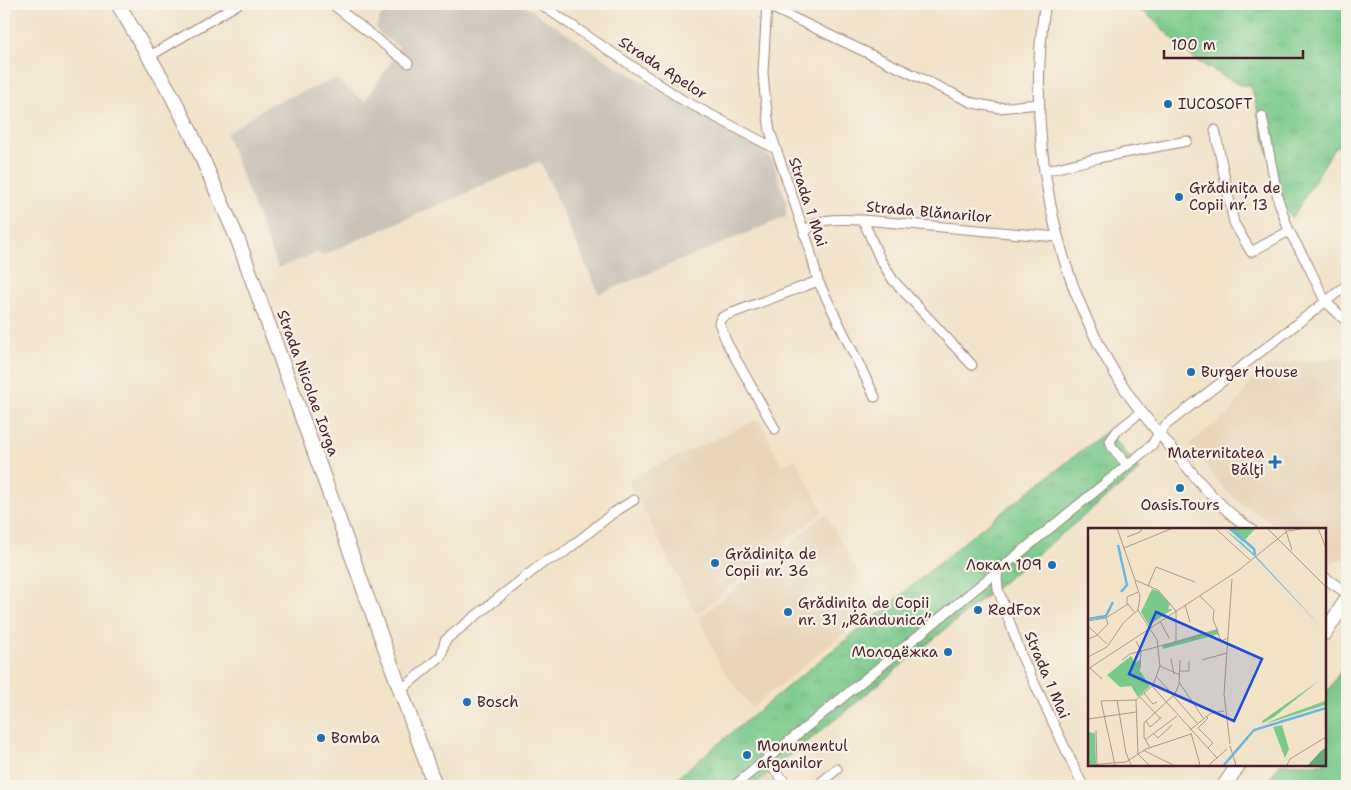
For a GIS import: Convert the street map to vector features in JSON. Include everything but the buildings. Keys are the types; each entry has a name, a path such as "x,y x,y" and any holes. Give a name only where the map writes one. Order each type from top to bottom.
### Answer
{"main road":[{"name":"Strada Nicolae Iorga","path":"118,4 150,56 192,135 238,240 435,786"},
{"path":"1326,631 1347,599"},
{"path":"1224,786 1238,765"}],"street":[{"path":"150,56 238,4"},
{"path":"332,4 408,63"},
{"name":"Strada Apelor","path":"540,4 552,7 681,99 776,149"},
{"path":"766,4 973,103 999,108 1038,104"},
{"name":"Strada 1 Mai","path":"766,4 763,72 764,97 770,132 818,282 875,397"},
{"path":"1045,4 1042,21 1038,104 1044,171 1057,237 1075,291 1109,364 1141,412 1217,502 1233,517 1250,528"},
{"path":"1262,116 1278,199 1289,231 1312,272 1325,301 1347,322"},
{"path":"1215,130 1234,222 1251,252 1289,231"},
{"path":"1044,171 1098,158 1187,141"},
{"path":"863,220 880,259 893,280 972,365"},
{"name":"Strada Blănarilor","path":"804,234 812,224 818,222 863,220 1057,237"},
{"path":"775,429 726,343 719,323 721,318 727,315 818,282"},
{"path":"734,786 1152,445 1166,425 1347,285"},
{"path":"1127,465 1112,447 1110,441 1117,432 1141,412"},
{"path":"400,690 441,656 445,641 449,637 544,562 561,555 612,513 634,500"},
{"name":"Strada 1 Mai","path":"998,571 998,589 1022,657 1083,786"},
{"path":"1326,579 1347,592"},
{"path":"766,760 788,786"},
{"path":"817,786 837,769"}],"shaded area":[{"path":"387,4 522,4 614,65 754,144 772,159 786,201 786,217 599,294 540,161 323,255 317,253 278,268 226,134 269,105 336,79 365,102 400,48 379,33 376,27"},
{"name":"Maternitatea Bălţi","path":"1347,356 1347,558 1331,563 1326,559 1326,528 1278,528 1241,503 1225,490 1189,444 1225,416 1227,418 1254,377 1267,367"},
{"name":"Grădinița de Copii nr. 36","path":"759,419 782,466 795,459 823,511 697,614 628,479"},
{"name":"Grădinița de Copii nr. 31 „Rândunica”","path":"825,514 878,606 752,708 722,669 699,618"},
{"path":"768,773 779,786 752,786"}],"green space":[{"path":"1126,4 1347,4 1347,154 1336,145 1292,218 1282,206 1251,85 1240,85 1195,60 1146,13"},
{"path":"1107,431 1140,470 842,714 752,786 667,786 868,623 974,534"},
{"path":"1347,661 1347,786 1265,786 1279,765 1326,765 1326,693"}],"place":[{"name":"IUCOSOFT","path":"1168,104"},
{"name":"Grădinița de Copii nr. 13","path":"1179,197"},
{"name":"Burger House","path":"1191,372"},
{"name":"Maternitatea Bălţi","path":"1275,462"},
{"name":"Oasis.Tours","path":"1180,488"},
{"name":"Grădinița de Copii nr. 36","path":"715,563"},
{"name":"Локал 109","path":"1052,565"},
{"name":"RedFox","path":"978,610"},
{"name":"Grădinița de Copii nr. 31 „Rândunica”","path":"788,612"},
{"name":"Молодёжка","path":"948,652"},
{"name":"Bosch","path":"467,702"},
{"name":"Bomba","path":"321,738"},
{"name":"Monumentul afganilor","path":"747,755"}]}
